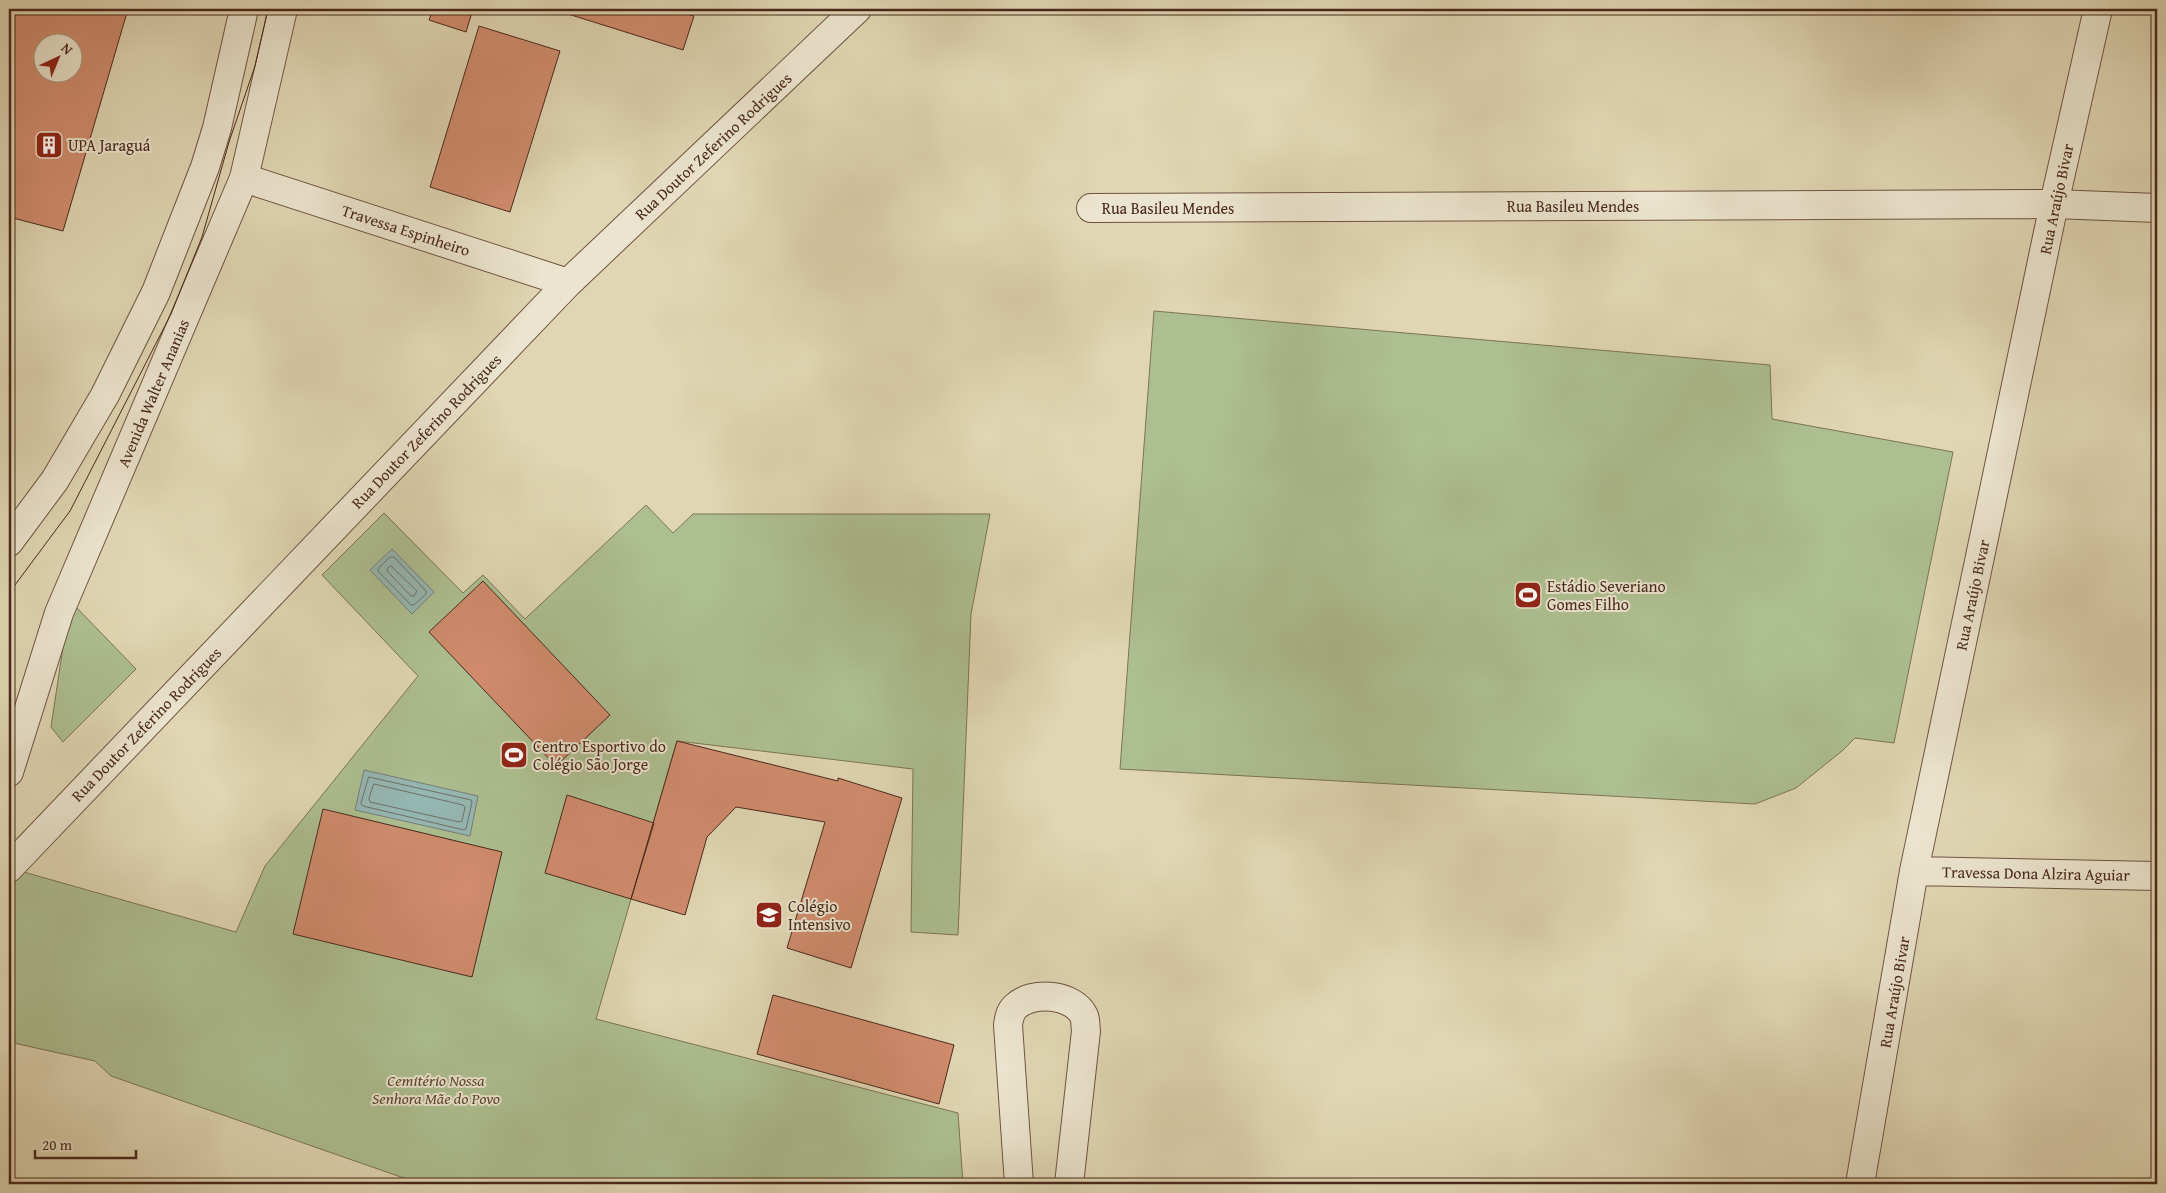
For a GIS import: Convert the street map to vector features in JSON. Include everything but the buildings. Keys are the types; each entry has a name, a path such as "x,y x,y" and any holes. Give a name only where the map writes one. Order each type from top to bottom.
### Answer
{"street":[{"path":"9,542 55,480 105,395 156,292 205,167 217,128 244,9"},
{"name":"Avenida Walter Ananias","path":"9,772 59,614 244,178 283,9"},
{"name":"Rua Doutor Zeferino Rodrigues","path":"9,868 568,282 857,9"},
{"name":"Rua Araújo Bivar","path":"1860,1184 1914,871 2054,204 2098,9"},
{"name":"Travessa Espinheiro","path":"244,178 568,282"},
{"name":"Rua Basileu Mendes","path":"1091,208 2054,204 2157,208"},
{"name":"Travessa Dona Alzira Aguiar","path":"1914,871 2157,876"},
{"path":"1019,1184 1008,1025 1010,1015 1020,1003 1034,998 1056,997 1073,1004 1085,1018 1086,1031 1069,1184"}],"green space":[{"name":"Estádio Severiano Gomes Filho","path":"1154,311 1770,365 1772,419 1953,452 1894,743 1855,738 1842,751 1796,788 1755,804 1120,769"},
{"name":"Cemitério Nossa Senhora Mãe do Povo","path":"646,505 673,533 693,514 990,514 971,614 958,935 911,932 913,769 677,741 596,1019 958,1113 963,1184 421,1184 111,1076 95,1061 9,1042 9,886 20,871 236,932 265,866 418,676 322,575 384,513 463,593 483,575 525,619"},
{"path":"76,607 136,669 63,742 51,727 66,627"}],"water":[{"path":"392,549 434,592 412,614 370,570"},
{"path":"364,770 478,796 470,836 355,810"}],"tram line":[{"path":"9,593 70,511 171,314 202,237 229,142 255,66 268,9"}],"place":[{"name":"UPA Jaraguá","path":"49,145"},
{"name":"Estádio Severiano Gomes Filho","path":"1528,595"},
{"name":"Centro Esportivo do Colégio São Jorge","path":"514,755"},
{"name":"Colégio Intensivo","path":"769,915"}]}
